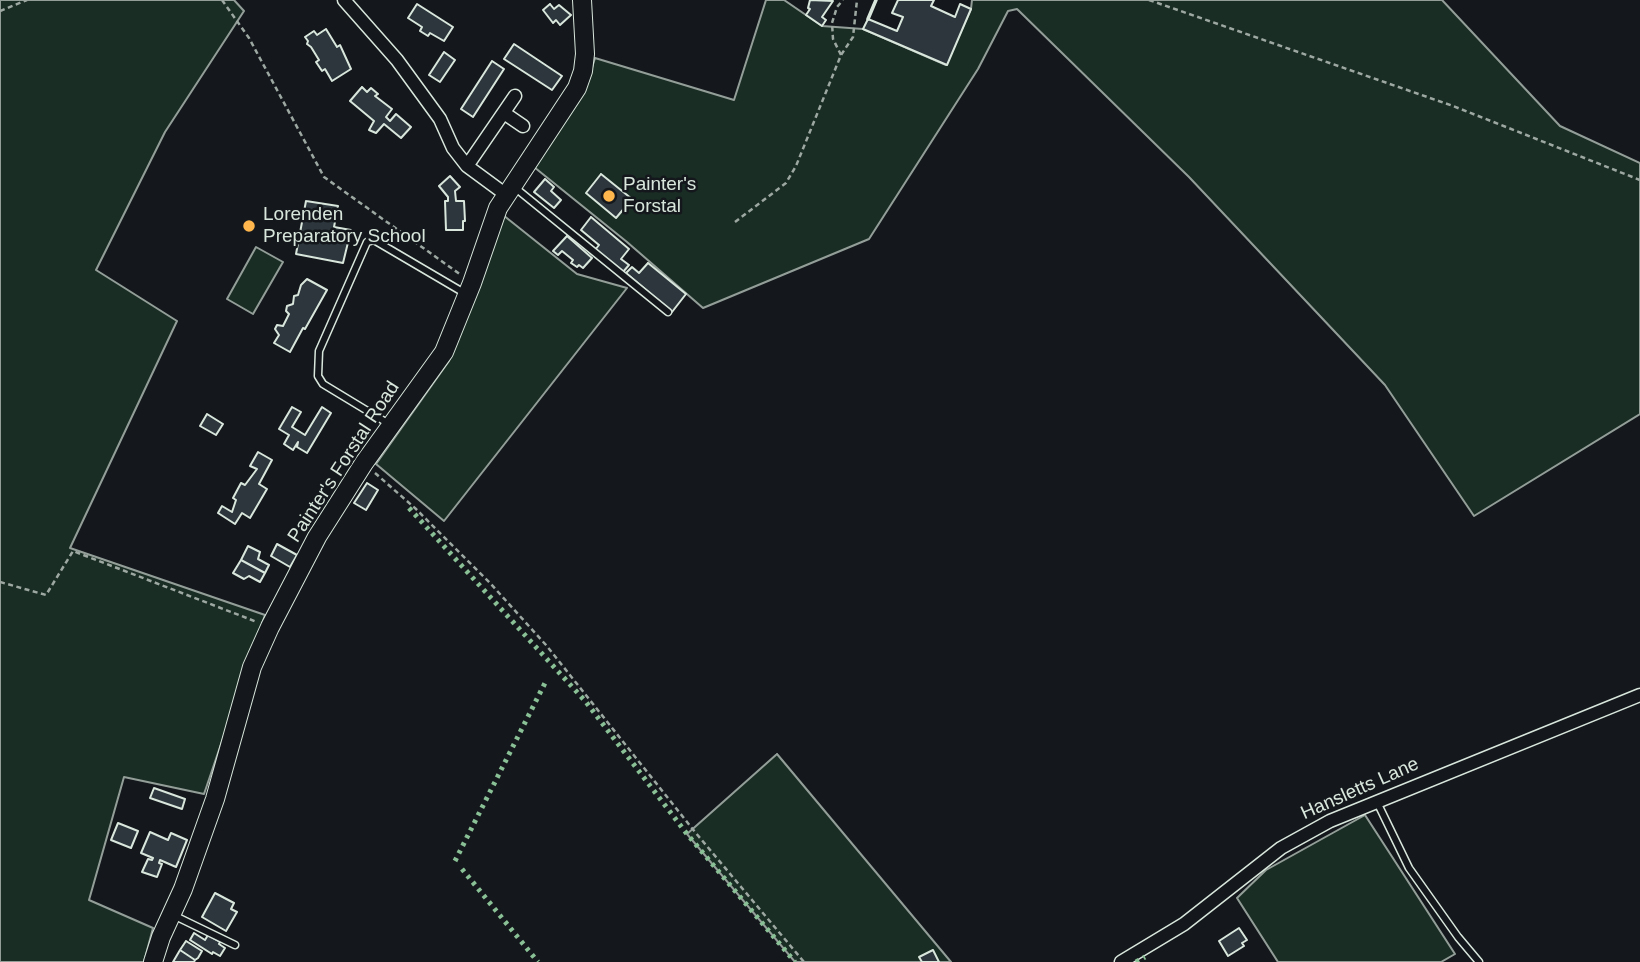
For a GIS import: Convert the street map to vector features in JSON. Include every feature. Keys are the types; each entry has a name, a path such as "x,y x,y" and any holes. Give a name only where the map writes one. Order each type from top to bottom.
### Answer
{"street":[{"path":"344,0 397,60 440,119 453,148 467,166 508,189"},
{"name":"Painter's Forstal Road","path":"153,962 215,799 248,680 270,627 317,537 364,463 444,352 470,289 498,208 508,189 566,107 581,79 585,54 582,0"},
{"path":"467,166 515,96"},
{"path":"504,113 523,126"},
{"name":"Hansletts Lane","path":"1121,962 1184,924 1281,848 1330,821 1376,800 1640,695"}],"lane":[{"path":"508,189 668,312"},
{"path":"391,425 323,384 318,376 319,351 367,242 374,240 470,289"},
{"path":"1376,800 1409,868 1479,962"},
{"path":"171,914 235,945"}],"path":[{"path":"0,11 27,0"},
{"path":"222,0 250,38 324,177 470,289"},
{"path":"841,54 833,39 832,23 843,0"},
{"path":"735,222 786,183 796,166 841,54 853,37 858,0"},
{"path":"1149,0 1453,106 1640,180"},
{"path":"364,463 416,509 490,583 546,645 695,832 804,962"},
{"path":"0,582 47,595 73,551 270,627"}],"green space":[{"path":"0,0 234,0 244,11 165,132 96,270 177,321 70,548 265,615 204,794 124,777 89,900 153,928 144,962 0,962"},
{"path":"766,0 784,0 822,26 863,29 946,65 971,9 972,0 1442,0 1560,126 1640,163 1640,414 1474,516 1385,385 1189,177 1017,9 1008,11 978,69 869,239 703,308 534,167 585,90 595,58 734,100"},
{"path":"503,215 577,274 627,288 444,521 376,464 449,361"},
{"path":"256,247 283,262 253,314 227,299"},
{"path":"777,754 951,962 795,962 687,834"},
{"path":"1365,815 1455,954 1441,962 1278,962 1237,898 1266,870"}],"building":[{"path":"810,0 833,1 822,17 826,20 822,26 806,15 810,9"},
{"path":"898,0 934,0 931,6 955,17 960,4 971,9 947,65 863,29 868,19 897,31 903,17 892,13"},
{"path":"417,4 453,27 444,41 420,31 422,27 408,18"},
{"path":"550,4 554,9 559,5 571,15 560,25 556,20 553,23 543,10"},
{"path":"326,29 337,47 340,45 351,69 332,81 325,69 322,71 316,62 319,60 305,37 314,31 317,35"},
{"path":"514,44 562,76 552,90 504,59"},
{"path":"444,52 455,60 440,82 429,75"},
{"path":"492,61 504,69 473,117 461,109"},
{"path":"362,87 367,92 371,88 378,94 375,96 392,109 386,117 390,121 396,114 411,127 401,138 384,124 376,133 369,130 374,121 350,101"},
{"name":"Painter's Forstal","path":"601,174 632,199 616,218 586,193"},
{"path":"450,176 460,187 455,191 456,201 464,201 463,230 446,230 445,201 448,201 448,197 439,186"},
{"path":"545,179 554,187 551,191 561,200 554,208 534,192"},
{"path":"306,201 338,206 334,227 351,230 343,263 296,254"},
{"path":"591,217 629,249 621,259 629,265 623,272 595,250 599,245 581,230"},
{"path":"567,236 592,258 583,268 571,263 573,260 562,251 558,255 553,251"},
{"path":"648,263 686,294 672,312 626,273 632,267 639,273"},
{"path":"307,279 327,290 290,352 274,343 279,335 275,329 277,325 283,326 289,314 286,311 287,306 293,304 294,296 298,295 301,285"},
{"path":"292,407 301,412 292,427 305,435 322,407 331,413 307,453 297,447 298,442 293,450 284,444 289,435 279,429"},
{"path":"207,414 223,424 216,435 200,426"},
{"path":"258,452 272,460 259,484 267,489 250,518 242,513 235,524 218,513 222,506 232,512 236,500 233,498 241,483 245,485 257,469 250,466"},
{"path":"367,483 378,490 366,510 354,503"},
{"path":"277,544 297,555 290,567 271,556"},
{"path":"248,546 260,552 258,559 269,565 265,573 241,560"},
{"path":"241,560 265,573 260,582 249,576 244,579 233,573"},
{"path":"154,788 185,799 182,809 150,798"},
{"path":"118,823 138,831 131,848 111,840"},
{"path":"150,832 168,840 171,833 187,840 176,867 160,860 159,863 162,864 157,877 142,872 148,859 153,858 141,853"},
{"path":"215,893 234,903 231,909 237,912 226,931 202,917"},
{"path":"1239,928 1247,940 1242,943 1244,946 1228,956 1219,941"},
{"path":"194,933 205,940 208,935 220,942 225,948 220,956 190,940"},
{"path":"186,941 202,951 195,960 180,950"},
{"path":"180,950 195,960 194,962 173,962"},
{"path":"933,950 939,962 922,962 919,957"}],"hedge":[{"path":"409,508 586,702 687,834 795,962"},
{"path":"455,861 545,683"},
{"path":"462,869 538,962"},
{"path":"1136,962 1145,957"}],"wall":[{"path":"868,19 876,0"}],"place":[{"name":"Painter's Forstal","path":"609,196"},
{"name":"Lorenden Preparatory School","path":"249,226"}]}
